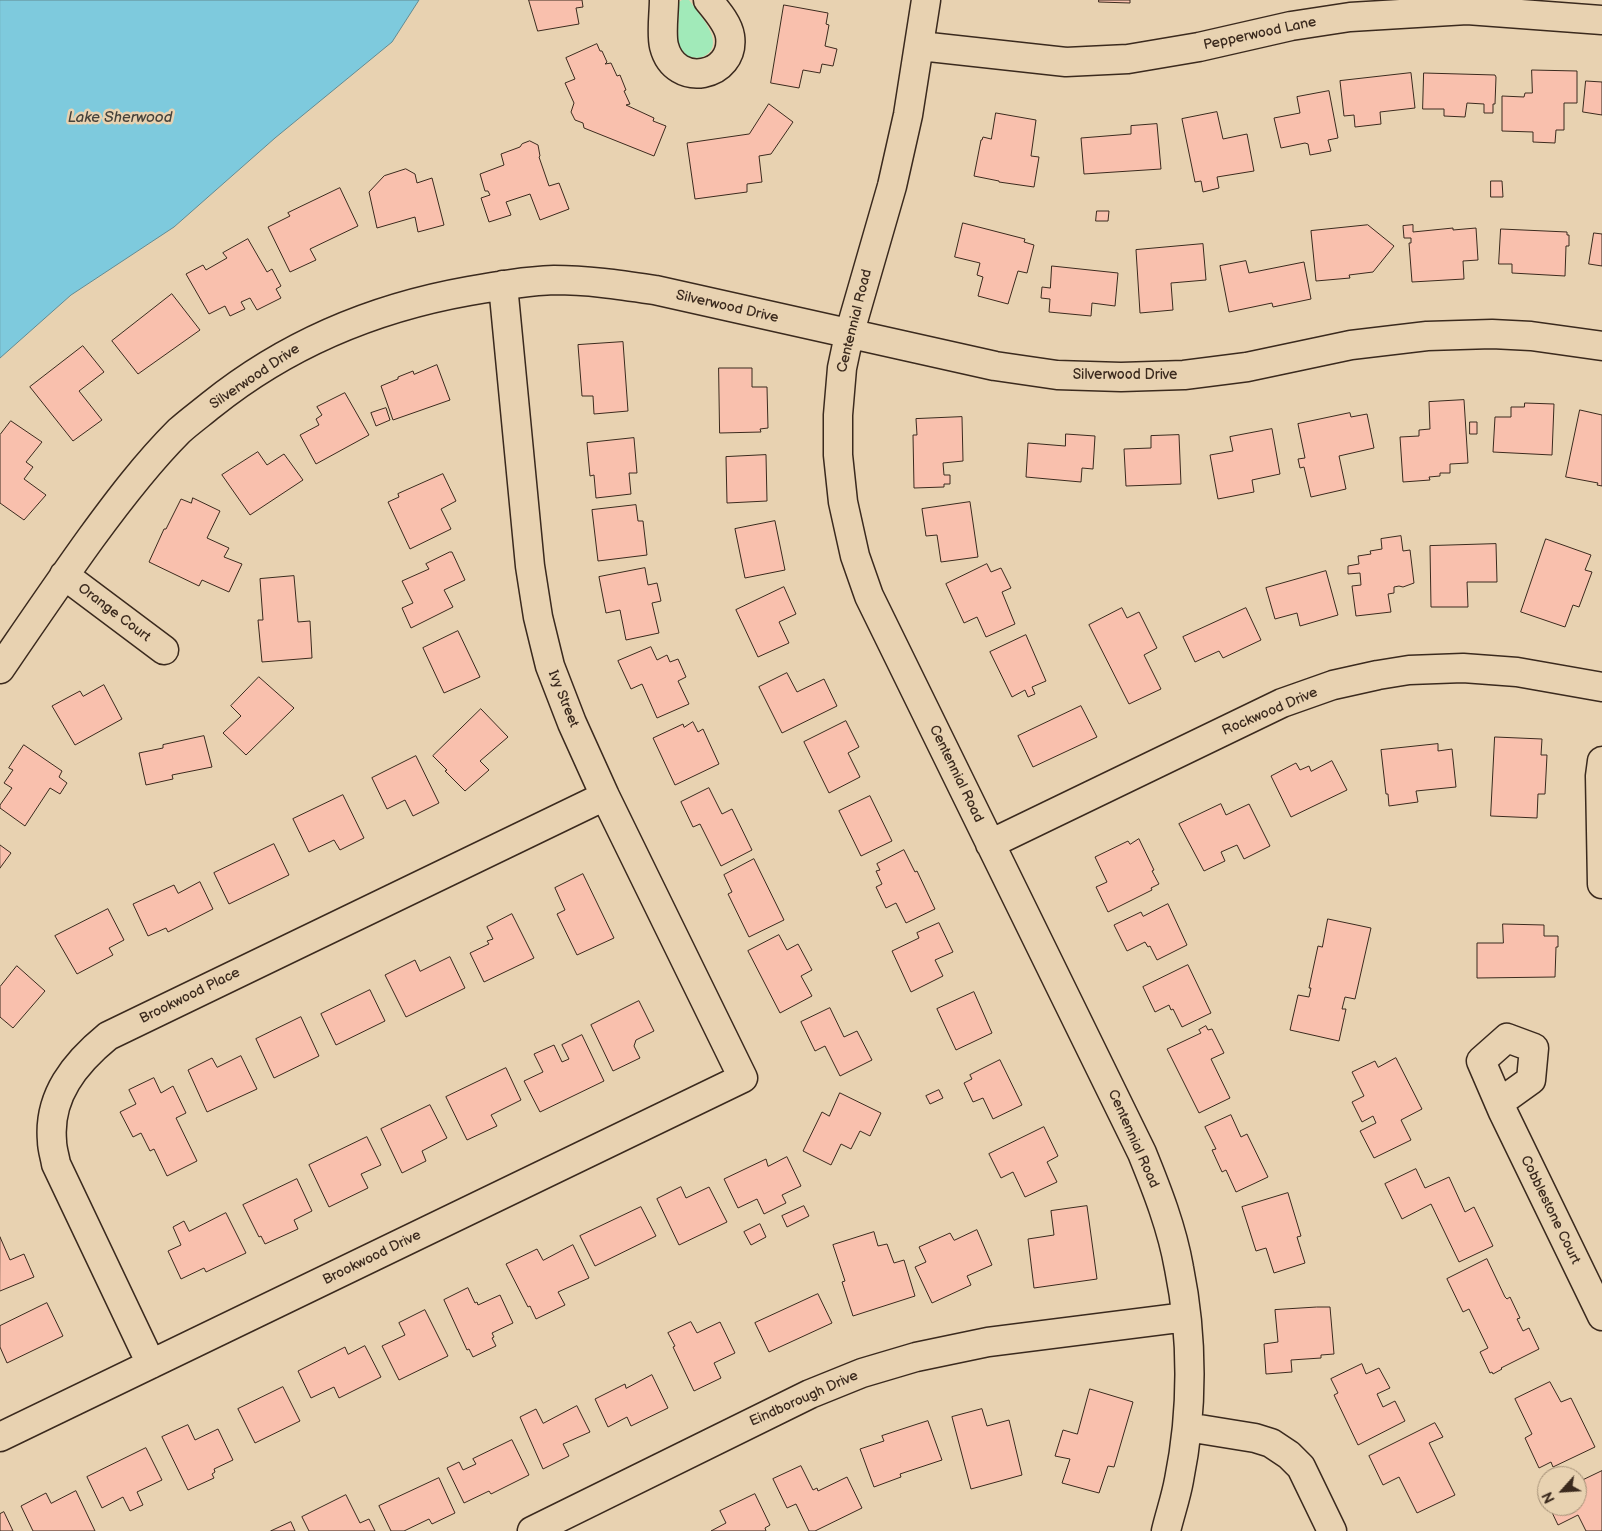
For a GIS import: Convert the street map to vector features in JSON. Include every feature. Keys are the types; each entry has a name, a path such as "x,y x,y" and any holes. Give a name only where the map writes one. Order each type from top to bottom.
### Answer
{"street":[{"path":"664,0 663,46 670,61 682,72 698,74 708,73 718,67 730,47 730,34 708,0"},
{"name":"Centennial Road","path":"926,0 908,115 892,186 849,335 841,377 838,415 838,455 843,502 855,556 869,596 1142,1153 1162,1205 1177,1259 1186,1317 1190,1379 1187,1427 1179,1480 1166,1531"},
{"name":"Pepperwood Lane","path":"920,46 1066,62 1128,59 1199,47 1291,26 1350,17 1467,10 1602,20"},
{"name":"Silverwood Drive","path":"0,668 64,575 128,488 180,430 228,391 284,355 332,331 382,312 436,297 503,285 554,280 604,282 655,290 849,335 995,366 1057,374 1121,377 1184,375 1238,368 1351,345 1427,336 1492,334 1530,336 1602,346"},
{"name":"Ivy Street","path":"503,285 530,566 538,617 550,666 572,723 605,796 743,1078"},
{"name":"Orange Court","path":"64,575 164,650"},
{"name":"Rockwood Drive","path":"990,844 1282,703 1333,685 1409,670 1464,668 1517,672 1602,687"},
{"path":"1602,761 1600,786 1602,884"},
{"name":"Brookwood Place","path":"151,1364 56,1164 52,1141 53,1116 60,1093 74,1068 108,1036 605,796"},
{"name":"Brookwood Drive","path":"0,1437 743,1078"},
{"name":"Cobblestone Court","path":"1499,1103 1602,1316"},
{"name":"Eindborough Drive","path":"532,1531 810,1394 862,1373 916,1357 988,1342 1186,1317"},
{"path":"1187,1427 1255,1438 1271,1443 1289,1454 1300,1467 1332,1531"}],"green space":[{"path":"689,0 704,20 712,35 713,43 711,49 706,55 701,57 687,56 678,45 679,2"}],"water":[{"name":"Lake Sherwood","path":"0,0 419,0 392,42 275,138 174,227 71,295 0,358"}],"building":[{"path":"529,0 582,0 583,7 576,8 579,24 538,31"},
{"path":"1099,0 1130,0 1130,3 1099,2"},
{"path":"784,5 828,13 826,24 829,25 825,46 837,49 833,66 822,64 820,73 803,70 799,88 771,83"},
{"path":"597,44 607,62 605,64 611,63 617,76 620,75 630,104 626,105 654,118 653,121 666,126 654,156 584,128 583,123 575,120 571,112 574,103 565,83 575,79 566,58"},
{"path":"1532,70 1577,71 1577,103 1564,103 1564,130 1556,130 1555,143 1533,142 1533,132 1502,131 1502,96 1524,97 1525,93 1532,93"},
{"path":"1411,73 1415,108 1380,112 1381,124 1355,127 1354,115 1344,116 1340,81"},
{"path":"1424,73 1495,75 1495,104 1493,104 1493,113 1484,113 1484,104 1467,103 1465,117 1444,116 1444,109 1423,109"},
{"path":"1586,81 1602,82 1602,115 1583,112"},
{"path":"1329,91 1338,138 1328,140 1331,151 1310,155 1308,144 1305,143 1281,148 1274,118 1300,113 1297,97"},
{"path":"769,104 793,122 771,154 759,156 762,182 747,184 747,192 695,199 687,143 749,134"},
{"path":"1217,112 1223,139 1247,134 1254,171 1217,177 1219,188 1203,192 1201,181 1195,182 1182,119"},
{"path":"996,113 1036,120 1031,156 1039,157 1034,187 974,176 981,140 983,137 991,139"},
{"path":"1157,124 1161,169 1084,174 1081,138 1131,134 1131,126"},
{"path":"530,141 538,145 539,157 549,186 559,183 569,209 540,220 530,194 506,202 511,215 489,222 481,198 490,195 488,191 485,191 480,174 504,165 501,154"},
{"path":"406,169 415,174 417,183 432,178 444,225 418,232 415,217 377,228 369,192 384,176"},
{"path":"1491,181 1502,181 1503,197 1491,197"},
{"path":"340,188 358,226 310,249 316,260 290,272 268,227 290,216 288,213"},
{"path":"1097,211 1109,211 1108,221 1096,221"},
{"path":"963,223 1025,239 1024,242 1034,245 1027,273 1018,271 1008,304 978,296 983,277 977,275 980,263 955,257"},
{"path":"1368,225 1394,246 1373,272 1349,275 1350,278 1316,281 1311,231"},
{"path":"1413,225 1413,232 1476,228 1478,260 1463,261 1464,279 1412,282 1409,243 1411,243 1411,238 1404,238 1403,226"},
{"path":"1501,229 1567,232 1567,235 1569,235 1569,246 1566,246 1565,276 1512,273 1512,264 1499,264"},
{"path":"1594,233 1602,234 1602,266 1589,264"},
{"path":"248,239 267,272 272,269 281,286 276,289 281,298 257,310 250,298 241,302 245,309 230,316 225,306 209,314 186,274 203,265 206,270 227,258 223,253"},
{"path":"1203,244 1206,280 1171,283 1173,310 1140,313 1136,250"},
{"path":"1246,261 1249,273 1304,262 1311,299 1273,307 1272,303 1229,312 1220,266"},
{"path":"1052,266 1118,273 1115,306 1092,303 1091,316 1049,312 1050,299 1041,298 1042,287 1050,288"},
{"path":"172,294 200,330 138,374 112,341"},
{"path":"623,342 628,411 594,414 593,396 582,396 578,345"},
{"path":"83,346 104,372 79,391 102,420 73,441 30,387"},
{"path":"437,365 450,400 393,420 381,386 413,371 414,374"},
{"path":"719,368 752,368 752,387 767,387 768,428 760,429 761,432 720,433"},
{"path":"345,393 369,435 316,464 300,435 319,425 316,419 322,415 317,407"},
{"path":"1464,400 1468,463 1450,464 1450,473 1440,473 1440,476 1429,477 1430,480 1403,482 1400,437 1419,436 1419,430 1430,429 1429,402"},
{"path":"1525,403 1554,404 1552,455 1493,452 1495,417 1511,417 1511,407 1524,407"},
{"path":"386,408 390,420 376,426 371,413"},
{"path":"1580,410 1602,415 1602,486 1597,485 1598,483 1566,477"},
{"path":"1350,413 1351,417 1367,414 1374,448 1339,456 1346,489 1311,497 1304,467 1300,468 1298,459 1305,458 1298,424"},
{"path":"962,417 963,461 943,463 944,475 950,475 950,484 944,484 944,487 914,488 913,435 917,435 916,419"},
{"path":"11,421 42,442 26,462 33,467 24,479 46,495 24,520 0,503 0,435"},
{"path":"1470,422 1477,422 1477,434 1470,434"},
{"path":"1272,429 1280,474 1252,480 1254,492 1218,499 1210,455 1233,451 1230,437"},
{"path":"1066,434 1095,436 1093,469 1082,468 1081,482 1026,477 1028,443 1065,446"},
{"path":"1179,435 1181,484 1126,486 1124,449 1151,448 1151,436"},
{"path":"634,438 637,473 629,473 631,494 596,498 594,475 590,476 587,443"},
{"path":"258,452 267,465 284,454 303,480 250,515 222,475"},
{"path":"766,455 767,501 727,503 726,457"},
{"path":"443,474 456,501 441,509 451,529 410,549 388,502 399,497 398,494"},
{"path":"193,498 220,511 207,538 229,548 224,557 242,564 229,592 202,580 199,586 149,562 164,529 166,529 181,499 191,503"},
{"path":"970,502 978,557 941,562 937,535 926,536 922,509"},
{"path":"636,505 638,521 643,521 647,555 598,561 592,510"},
{"path":"775,521 785,570 745,578 735,529"},
{"path":"1401,536 1403,551 1410,550 1414,583 1403,587 1394,587 1394,593 1388,594 1391,612 1356,616 1352,586 1361,585 1360,573 1348,574 1348,566 1359,564 1358,556 1371,554 1370,551 1382,549 1381,539"},
{"path":"1546,539 1591,555 1585,570 1592,572 1579,607 1573,605 1565,627 1521,612"},
{"path":"1496,544 1497,582 1467,582 1468,607 1431,607 1430,546"},
{"path":"452,552 465,580 444,590 453,607 411,628 402,608 413,603 402,581 429,569 426,564"},
{"path":"987,564 991,572 1001,568 1011,588 1002,592 1015,624 986,637 977,617 964,623 946,584"},
{"path":"645,568 648,585 657,583 661,601 652,603 659,633 626,640 620,610 606,613 599,577"},
{"path":"1326,571 1338,615 1300,626 1297,613 1275,619 1266,588"},
{"path":"294,576 298,622 310,621 312,658 262,662 258,620 263,620 260,579"},
{"path":"784,587 796,614 779,622 789,643 758,657 736,610"},
{"path":"1122,608 1127,618 1139,612 1157,648 1144,655 1161,689 1129,704 1089,625"},
{"path":"1246,608 1261,640 1223,658 1219,651 1195,662 1183,637"},
{"path":"458,631 480,677 444,693 423,648"},
{"path":"1026,635 1046,681 1032,687 1035,694 1028,697 1025,690 1012,697 990,652"},
{"path":"651,647 657,660 667,655 670,662 678,659 686,677 678,681 689,704 657,718 642,684 631,689 618,661"},
{"path":"787,673 797,692 824,679 837,706 782,733 759,687"},
{"path":"259,677 294,708 246,755 223,733 241,716 231,706"},
{"path":"104,685 122,719 75,745 52,706 80,691 83,696"},
{"path":"1081,706 1097,737 1033,767 1018,736"},
{"path":"481,709 508,737 480,761 489,770 465,791 433,756"},
{"path":"846,721 859,747 848,753 860,777 829,793 804,742"},
{"path":"693,722 698,732 703,729 719,764 675,785 653,738 683,724 684,727"},
{"path":"204,736 212,767 172,775 173,779 146,785 139,753 163,748 163,745"},
{"path":"1495,737 1542,739 1541,755 1547,755 1545,794 1538,794 1537,818 1491,816"},
{"path":"1438,744 1438,751 1452,749 1456,787 1416,791 1418,802 1389,806 1381,750"},
{"path":"24,745 62,771 59,777 67,783 60,794 50,788 25,826 0,808 0,805 12,788 4,783 13,770 9,768"},
{"path":"416,756 439,803 413,816 405,800 387,809 372,778"},
{"path":"1332,761 1347,790 1291,817 1271,776 1296,763 1300,770 1309,766 1311,771"},
{"path":"709,788 722,814 732,809 752,850 721,866 700,824 693,827 681,802"},
{"path":"343,795 364,838 340,850 334,840 309,852 293,819"},
{"path":"870,796 892,841 861,856 839,811"},
{"path":"1221,804 1226,815 1249,804 1270,846 1244,859 1237,845 1221,852 1225,861 1204,871 1179,824"},
{"path":"1139,839 1159,884 1151,888 1152,890 1108,912 1096,887 1107,882 1095,857 1128,841 1130,844"},
{"path":"274,844 289,875 229,904 214,873"},
{"path":"0,845 11,853 0,868"},
{"path":"904,850 915,872 917,871 935,909 906,923 896,903 886,908 876,887 882,884 876,871 880,870 877,864"},
{"path":"754,859 784,920 749,937 728,894 732,892 724,875"},
{"path":"583,874 614,938 577,955 557,914 565,910 555,888"},
{"path":"200,882 213,909 168,932 166,928 148,936 133,904 174,885 178,893"},
{"path":"1168,904 1187,945 1157,960 1150,946 1148,947 1145,942 1127,951 1114,925 1141,912 1143,916"},
{"path":"108,909 124,940 109,948 113,955 77,974 55,936"},
{"path":"512,914 534,958 484,982 470,953 489,944 487,941 493,939 487,927"},
{"path":"1328,919 1371,928 1355,999 1345,997 1342,1009 1346,1009 1339,1041 1290,1030 1298,995 1309,997 1311,988 1309,988 1318,946 1322,947"},
{"path":"939,923 953,952 935,960 943,976 911,992 892,951 919,938 917,933"},
{"path":"1503,924 1544,925 1544,936 1558,936 1555,977 1477,978 1477,943 1503,943"},
{"path":"779,935 787,950 798,944 812,970 801,976 812,996 780,1013 748,951"},
{"path":"450,957 465,988 406,1017 385,975 415,960 420,971"},
{"path":"1188,965 1211,1013 1182,1027 1169,1005 1155,1012 1143,987"},
{"path":"17,966 45,991 13,1028 0,1017 0,987"},
{"path":"370,990 385,1021 336,1045 321,1014"},
{"path":"974,992 992,1033 956,1050 937,1009"},
{"path":"639,1001 654,1031 636,1040 634,1046 640,1058 613,1071 591,1025"},
{"path":"830,1008 844,1037 857,1031 872,1060 840,1076 825,1046 815,1051 801,1022"},
{"path":"301,1017 319,1056 274,1078 256,1039"},
{"path":"1206,1026 1208,1030 1212,1029 1224,1053 1211,1059 1230,1098 1199,1113 1167,1049 1201,1033 1199,1030"},
{"path":"582,1035 604,1081 540,1112 524,1081 543,1072 534,1054 554,1045 562,1062 569,1059 562,1045"},
{"path":"241,1056 257,1089 207,1112 188,1070 212,1058 217,1067"},
{"path":"1396,1058 1422,1109 1401,1120 1411,1140 1374,1158 1360,1131 1376,1123 1373,1116 1362,1122 1352,1102 1364,1096 1352,1072 1375,1061 1378,1067"},
{"path":"1000,1060 1022,1105 993,1119 983,1098 973,1102 964,1083 972,1079 970,1075"},
{"path":"506,1068 521,1100 491,1115 497,1126 467,1140 446,1097"},
{"path":"154,1078 161,1093 173,1086 186,1113 176,1118 197,1161 167,1176 154,1149 150,1151 141,1133 133,1137 120,1112 136,1104 129,1090"},
{"path":"939,1090 943,1098 930,1104 926,1096"},
{"path":"840,1093 881,1113 870,1136 860,1131 851,1149 841,1144 831,1165 803,1151 822,1112 829,1116"},
{"path":"430,1105 447,1138 422,1151 426,1161 402,1173 381,1129"},
{"path":"1231,1115 1241,1137 1247,1134 1268,1177 1236,1192 1226,1170 1222,1172 1212,1150 1216,1149 1205,1127"},
{"path":"1044,1127 1058,1156 1047,1162 1057,1182 1025,1197 1013,1172 1001,1178 989,1154"},
{"path":"367,1137 381,1165 361,1174 368,1188 329,1207 309,1165"},
{"path":"787,1157 801,1186 782,1195 786,1203 764,1214 757,1199 738,1208 724,1179 766,1159 768,1166"},
{"path":"1416,1169 1425,1188 1449,1177 1465,1212 1474,1207 1493,1246 1459,1262 1431,1204 1402,1219 1385,1184"},
{"path":"297,1179 312,1211 294,1220 298,1229 265,1244 261,1236 259,1237 243,1205"},
{"path":"681,1187 686,1198 709,1187 727,1222 679,1245 657,1199"},
{"path":"1288,1193 1301,1236 1297,1237 1305,1263 1274,1273 1266,1248 1256,1251 1242,1207"},
{"path":"804,1206 809,1216 787,1227 782,1216"},
{"path":"1087,1206 1097,1279 1034,1288 1028,1239 1054,1235 1051,1211"},
{"path":"641,1207 656,1236 595,1266 580,1236"},
{"path":"226,1213 246,1253 206,1272 204,1268 181,1279 168,1251 181,1245 173,1227 184,1221 189,1231"},
{"path":"760,1224 766,1237 751,1245 744,1232"},
{"path":"977,1230 992,1265 967,1276 971,1285 932,1303 915,1267 926,1262 919,1247 950,1233 954,1240"},
{"path":"874,1232 878,1246 887,1244 894,1263 904,1260 915,1296 853,1316 842,1282 845,1281 833,1245"},
{"path":"0,1237 10,1260 24,1254 34,1277 0,1291"},
{"path":"573,1245 589,1278 558,1292 565,1305 536,1319 506,1264 537,1249 543,1260"},
{"path":"1487,1259 1505,1297 1507,1299 1510,1297 1520,1318 1517,1319 1523,1331 1529,1328 1539,1349 1493,1374 1492,1372 1490,1373 1480,1352 1488,1348 1469,1309 1463,1312 1447,1279"},
{"path":"468,1288 475,1303 477,1302 478,1305 500,1295 513,1323 492,1333 496,1346 473,1357 469,1349 467,1350 444,1300"},
{"path":"818,1294 832,1323 769,1352 755,1323"},
{"path":"47,1303 63,1336 7,1363 0,1347 0,1326"},
{"path":"1330,1307 1334,1354 1321,1355 1321,1358 1291,1360 1292,1372 1266,1374 1264,1344 1278,1342 1275,1310"},
{"path":"425,1310 448,1356 399,1380 382,1346 405,1335 399,1323"},
{"path":"691,1322 697,1333 720,1322 735,1353 714,1363 721,1378 694,1391 668,1333"},
{"path":"365,1346 381,1377 339,1398 334,1387 311,1398 298,1371 345,1347 348,1354"},
{"path":"1362,1364 1366,1374 1379,1368 1390,1388 1377,1394 1383,1407 1395,1401 1405,1421 1358,1445 1334,1395 1338,1393 1331,1379"},
{"path":"652,1375 668,1408 631,1426 627,1417 608,1427 595,1399 625,1384 626,1388"},
{"path":"1550,1382 1561,1402 1571,1398 1595,1447 1555,1466 1553,1466 1551,1462 1538,1466 1525,1438 1532,1434 1515,1399"},
{"path":"283,1387 300,1421 255,1443 238,1409"},
{"path":"1090,1389 1133,1402 1114,1467 1108,1466 1099,1493 1062,1483 1070,1459 1055,1456 1063,1430 1077,1434"},
{"path":"577,1406 590,1432 563,1444 569,1456 543,1469 520,1417 536,1409 543,1423"},
{"path":"982,1409 987,1426 1009,1420 1022,1475 971,1489 952,1417"},
{"path":"928,1421 942,1460 900,1474 901,1477 874,1487 860,1449 884,1441 882,1436"},
{"path":"1435,1423 1443,1437 1429,1443 1455,1495 1417,1513 1399,1477 1383,1485 1369,1456"},
{"path":"188,1425 195,1440 218,1429 233,1460 214,1469 215,1472 212,1474 214,1478 188,1490 162,1437"},
{"path":"512,1440 529,1475 491,1494 489,1491 464,1503 447,1468 459,1462 463,1470 476,1464 473,1459"},
{"path":"146,1448 162,1480 137,1492 143,1505 130,1511 123,1497 102,1508 87,1477"},
{"path":"801,1466 813,1490 817,1488 818,1491 847,1477 862,1508 815,1531 809,1531 796,1504 787,1508 773,1479"},
{"path":"1602,1471 1602,1531 1586,1531 1578,1516 1587,1516 1587,1478"},
{"path":"439,1478 455,1513 432,1524 429,1519 404,1531 391,1531 379,1506"},
{"path":"76,1491 95,1531 33,1531 21,1506 46,1493 51,1503"},
{"path":"755,1494 770,1525 765,1528 766,1531 711,1531 726,1523 720,1511"},
{"path":"346,1495 360,1523 369,1519 375,1531 309,1531 302,1517"},
{"path":"4,1512 13,1531 0,1531 0,1514"},
{"path":"1554,1516 1576,1516 1558,1525"},
{"path":"291,1522 295,1531 271,1531"}]}
